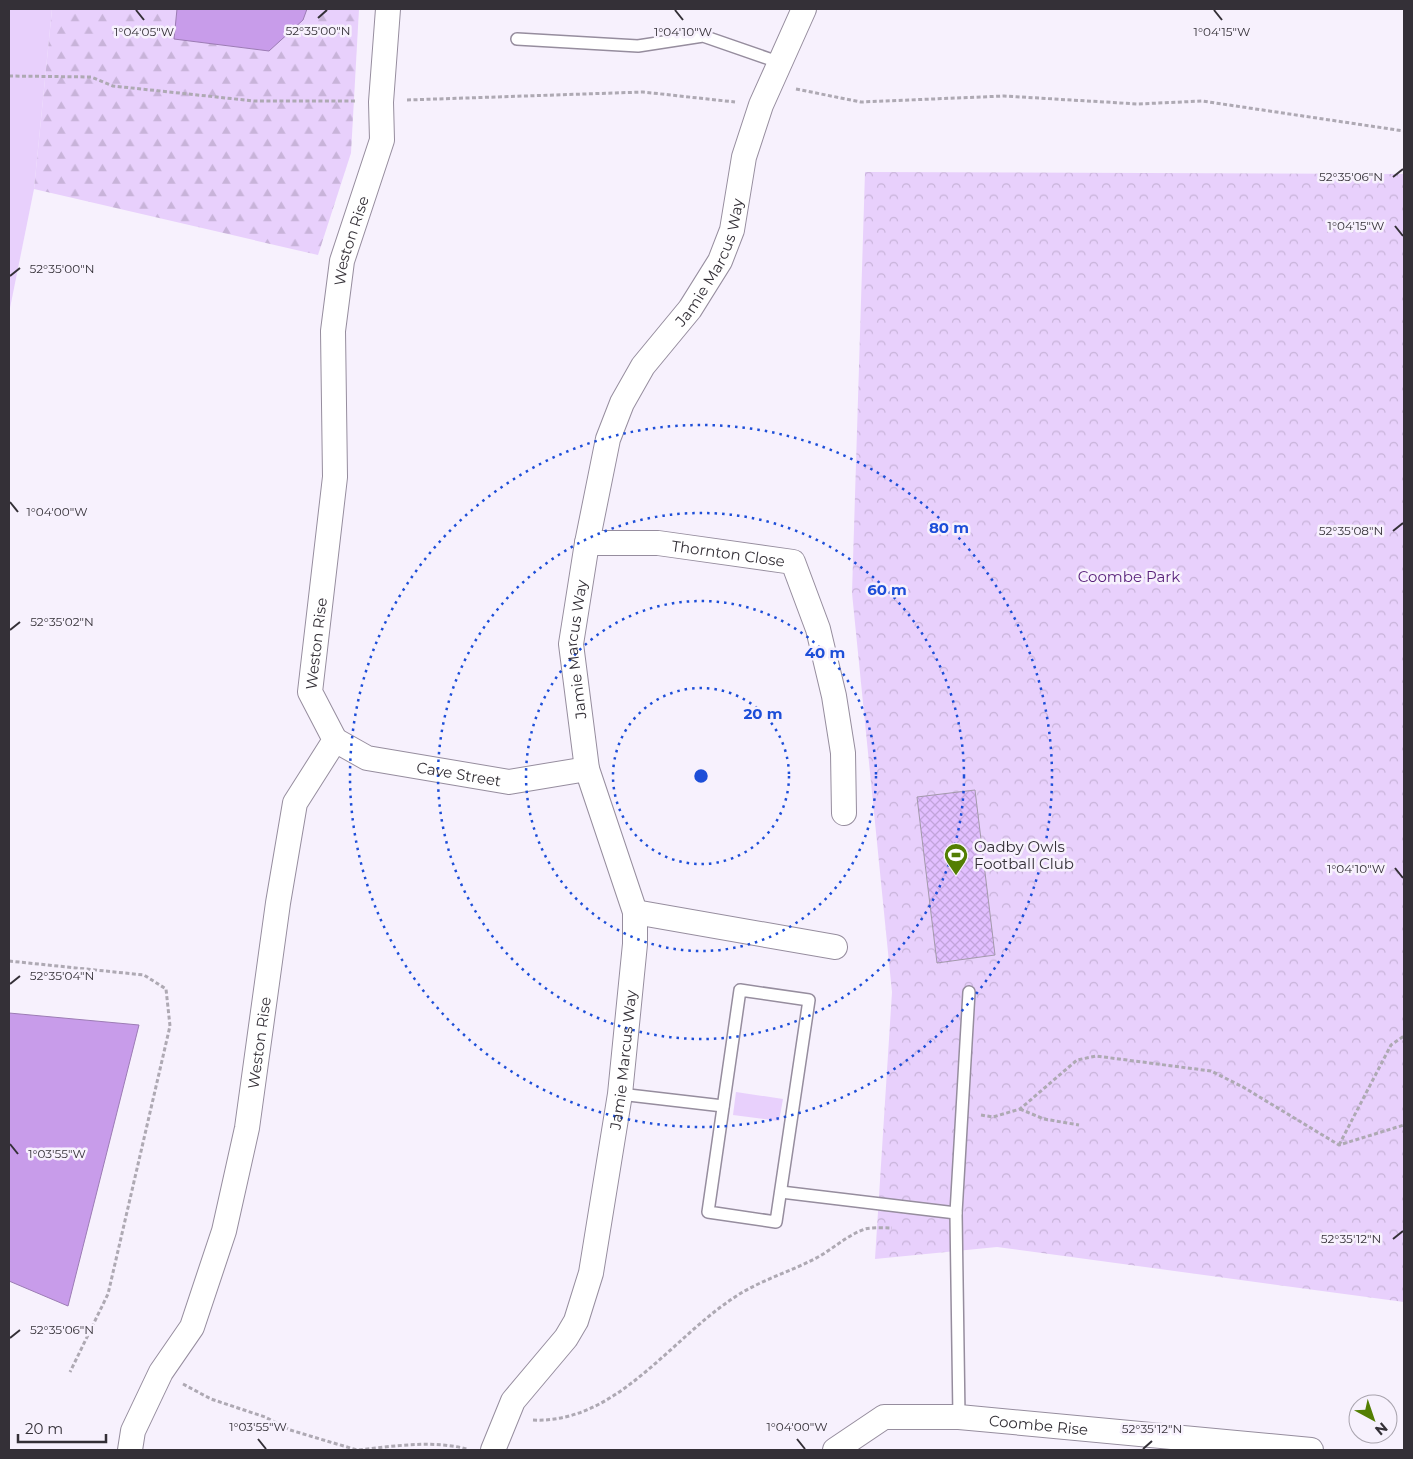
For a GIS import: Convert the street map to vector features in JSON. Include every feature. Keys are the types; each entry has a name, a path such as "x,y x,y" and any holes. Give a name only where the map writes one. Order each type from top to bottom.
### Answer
{"street":[{"name":"Weston Rise","path":"130,1450 133,1430 161,1372 192,1327 224,1231 247,1128 278,903 295,804 335,740 310,692 335,477 333,331 342,261 382,140 381,102 388,9"},
{"name":"Jamie Marcus Way","path":"493,1450 505,1418 523,1386 566,1338 576,1320 592,1273 620,1094 635,944 635,912 587,769 571,644 587,543 608,439 622,403 643,366 690,309 720,261 732,230 744,157 760,105 778,62 804,9"},
{"name":"Thornton Close","path":"587,543 658,543 793,562 818,628 834,696 843,752 844,813"},
{"name":"Cave Street","path":"335,740 367,758 509,782 587,769"},
{"path":"635,912 835,947"},
{"name":"Coombe Rise","path":"835,1450 884,1417 959,1417 1100,1440 1311,1450"}],"lane":[{"path":"518,40 638,46 703,36 778,62"},
{"path":"740,990 809,1000 781,1192 776,1222 708,1212 740,990"},
{"path":"959,1417 956,1212 969,992"},
{"path":"620,1094 723,1106"},
{"path":"781,1192 956,1212"}],"path":[{"path":"9,76 90,77 113,86 254,101 381,102 643,92 760,105 783,86 861,102 1004,96 1138,104 1202,101 1404,132"},
{"path":"9,961 144,975 166,989 170,1026 108,1294 70,1372"},
{"path":"1338,1145 1391,1045 1404,1036"},
{"path":"961,1111 993,1117 1020,1109 1077,1060 1096,1056 1211,1071 1243,1087 1338,1145 1404,1125"},
{"path":"1020,1109 1044,1119 1079,1125"},
{"path":"505,1418 536,1420 578,1413 600,1404 623,1390 707,1316 754,1285 821,1256 847,1238 867,1228 899,1228"},
{"path":"161,1372 211,1399 265,1418 290,1430 358,1450 394,1446 452,1445 471,1450"}],"green space":[{"path":"9,9 52,9 34,189 9,313"},
{"path":"52,9 359,9 351,153 318,255 34,189"},
{"name":"Coombe Park","path":"865,172 1404,174 1404,1302 997,1247 875,1259 892,992 852,593"},
{"path":"736,1092 783,1099 779,1121 733,1115"}],"shaded area":[{"path":"177,9 307,9 303,20 269,51 174,39"},
{"path":"9,1013 139,1025 68,1306 9,1281"}],"building":[{"name":"Oadby Owls Football Club","path":"975,790 995,955 937,963 917,797"}],"place":[{"name":"Oadby Owls Football Club","path":"956,876"}]}
